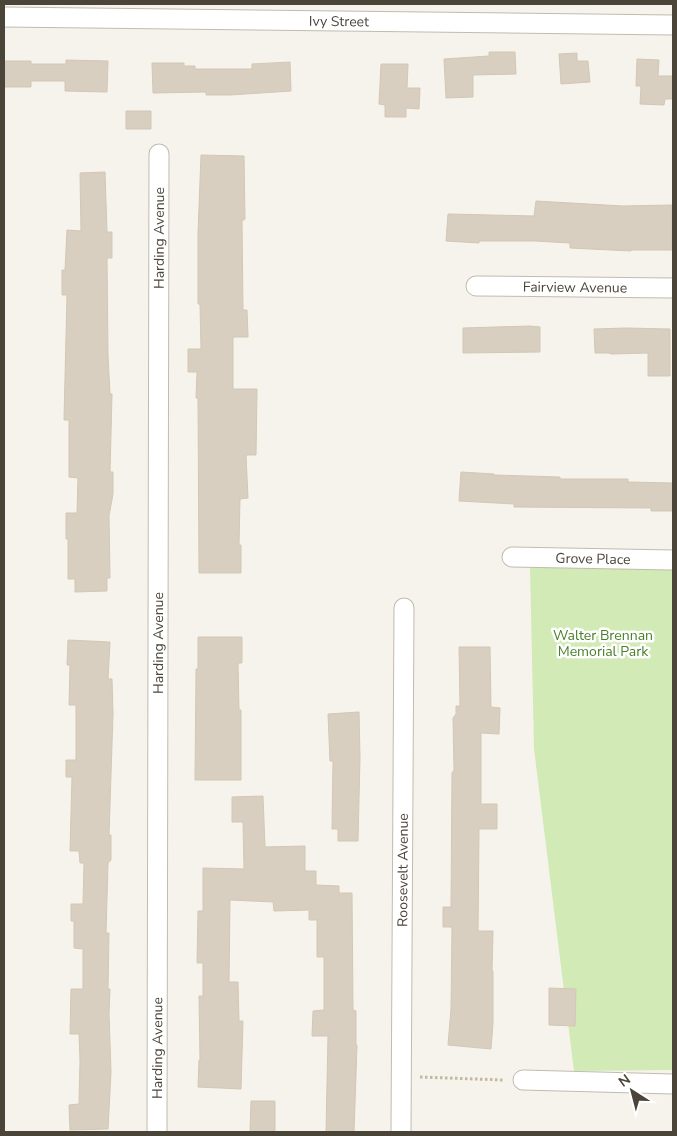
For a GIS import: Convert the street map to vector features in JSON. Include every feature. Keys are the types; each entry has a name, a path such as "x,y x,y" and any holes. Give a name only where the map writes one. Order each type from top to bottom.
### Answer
{"street":[{"name":"Ivy Street","path":"4,17 673,25"},
{"name":"Harding Avenue","path":"157,1132 159,154"},
{"name":"Fairview Avenue","path":"476,286 673,288"},
{"name":"Grove Place","path":"512,557 673,560"},
{"name":"Roosevelt Avenue","path":"401,1132 404,608"},
{"path":"523,1080 673,1084"}],"path":[{"path":"401,1076 523,1080"}],"green space":[{"name":"Walter Brennan Memorial Park","path":"530,567 673,570 673,1070 574,1071 534,749"}],"building":[{"path":"489,52 515,52 516,74 473,75 473,97 446,98 444,59 489,56"},
{"path":"577,53 577,61 588,61 590,82 561,84 559,54"},
{"path":"637,59 659,60 658,76 673,76 673,99 665,99 664,105 640,104 641,86 636,86"},
{"path":"66,60 108,61 107,92 65,91 65,81 31,81 31,87 4,87 4,61 31,61 31,64 66,64"},
{"path":"290,62 291,91 230,95 206,95 206,92 153,93 152,63 184,63 184,66 195,66 195,69 252,69 252,64"},
{"path":"381,64 408,64 407,88 420,88 419,109 406,108 406,117 385,117 385,105 379,104"},
{"path":"126,111 151,111 151,129 126,129"},
{"path":"201,155 244,156 245,219 242,221 243,310 247,310 248,337 233,337 233,389 257,389 256,455 246,455 248,498 240,499 239,545 241,545 241,573 199,573 197,372 188,372 188,349 201,349 200,304 198,304 198,233"},
{"path":"105,172 107,232 112,232 112,258 107,258 108,355 110,394 112,394 110,472 113,472 113,494 109,516 110,578 107,578 107,591 75,592 75,579 68,579 66,513 77,513 78,478 69,477 69,420 64,420 67,295 62,295 62,270 65,270 67,230 81,231 80,173"},
{"path":"536,201 623,206 672,205 672,250 631,251 570,248 570,243 535,241 479,241 479,243 446,241 448,214 534,216"},
{"path":"540,327 540,352 463,353 463,328"},
{"path":"594,329 670,329 670,376 648,376 648,353 595,353"},
{"path":"461,472 560,477 560,479 628,479 628,482 673,483 673,511 651,511 651,508 514,507 514,504 459,501"},
{"path":"198,637 242,637 242,663 238,663 239,710 241,710 241,780 195,780"},
{"path":"68,640 110,642 108,679 112,679 113,714 109,835 111,835 111,860 108,863 106,933 109,933 108,989 110,989 111,1072 108,1129 70,1130 69,1105 79,1104 80,1061 79,1034 70,1034 71,989 83,989 83,949 74,948 74,921 71,921 71,904 83,904 84,863 80,863 79,851 70,851 72,777 66,777 66,760 76,760 76,705 69,705 70,665 67,665"},
{"path":"459,647 490,647 491,707 500,708 499,734 481,733 481,804 497,804 497,829 479,829 478,931 493,931 493,1023 491,1049 448,1045 451,1009 452,927 443,927 443,907 451,907 452,773 454,770 453,718 456,714 456,706 460,706"},
{"path":"359,712 358,841 338,841 338,829 332,829 333,761 330,761 328,714"},
{"path":"263,796 265,847 305,846 305,871 316,871 316,885 339,886 339,893 352,893 353,1010 356,1011 357,1045 354,1132 326,1132 328,1036 312,1036 313,1011 324,1010 324,957 317,957 317,920 309,920 309,910 274,911 273,902 230,900 229,982 238,982 239,1021 243,1021 241,1089 198,1087 200,1060 199,996 203,996 203,963 197,963 198,911 203,911 203,868 244,869 243,822 232,822 232,797"},
{"path":"549,988 576,989 575,1026 549,1025"},
{"path":"251,1101 275,1101 275,1132 250,1132"}]}
